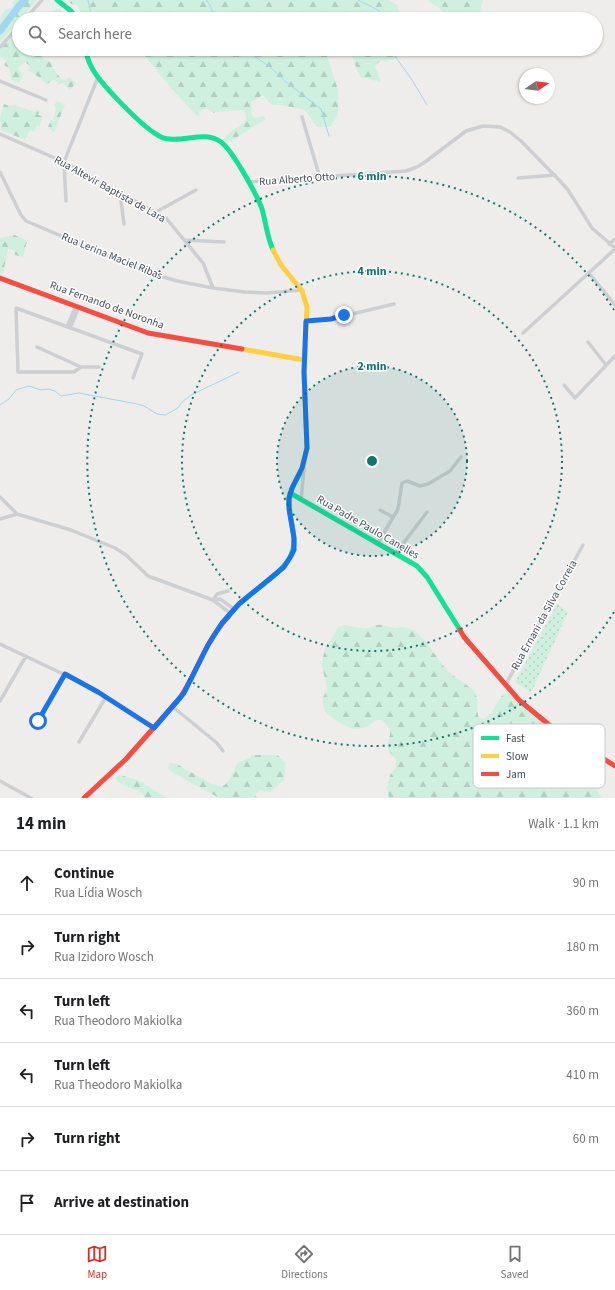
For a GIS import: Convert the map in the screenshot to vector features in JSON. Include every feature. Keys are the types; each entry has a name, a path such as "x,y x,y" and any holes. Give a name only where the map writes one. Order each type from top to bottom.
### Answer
{"main road":[{"path":"57,0 71,12"},
{"path":"84,798 120,764 173,707 187,688 212,637 232,611 284,567 291,556 294,550 294,538 289,504 290,493 304,462 307,443 304,360 307,302 303,290 275,257 260,204 248,182 227,149 220,142 207,137 174,140 157,136 147,128 98,77 91,67 87,56"},
{"name":"Rua Fernando de Noronha","path":"0,278 157,335 304,360"},
{"name":"Rua Padre Paulo Canelles","path":"290,493 414,563 424,574 464,637 525,706 548,724"},
{"name":"Rua Padre Paulo Canelles","path":"605,760 615,766"}],"street":[{"path":"31,12 42,0"},
{"path":"0,47 12,34"},
{"path":"66,200 64,162 98,77"},
{"path":"0,81 46,100"},
{"path":"302,117 320,178"},
{"name":"Rua Alberto Otto","path":"248,182 400,172 412,169 425,162 466,131 488,125 500,127 510,132 521,141 554,175 568,190 592,228 615,249"},
{"name":"Rua Altevir Baptista de Lara","path":"0,134 64,162 166,218 203,263 213,288"},
{"name":"Rua Lerina Maciel Ribas","path":"0,172 21,215 26,221 144,271 177,281 213,288 255,293 303,290"},
{"path":"518,178 554,175"},
{"path":"156,212 196,190"},
{"path":"120,193 124,224"},
{"path":"609,244 615,239"},
{"path":"184,240 224,242"},
{"path":"523,334 615,249"},
{"path":"589,273 615,305"},
{"path":"306,321 331,319 394,304"},
{"path":"69,327 77,306"},
{"path":"81,366 74,372 18,372 16,308 142,354 133,378"},
{"path":"588,342 606,366"},
{"path":"37,347 81,366 99,367"},
{"path":"564,385 575,398 615,356"},
{"path":"378,543 399,506 402,483 407,481 420,486 428,484 450,471 461,457"},
{"path":"301,500 304,462"},
{"path":"0,497 17,514 70,530 110,546 126,555 148,576 213,600 220,599 232,611"},
{"path":"380,510 393,517"},
{"path":"396,553 427,512"},
{"path":"0,518 17,514"},
{"name":"Rua Ernani da Silva Correia","path":"506,684 583,545"},
{"path":"213,600 217,594 228,591"},
{"path":"0,644 65,674 106,697 154,728"},
{"path":"0,701 26,656"},
{"path":"38,721 65,674"},
{"path":"79,742 106,697"},
{"path":"173,707 217,742 223,751"},
{"path":"0,781 31,798"}],"green space":[{"path":"14,0 37,0 27,12 12,12 12,29 0,42 0,18 5,10 13,7"},
{"path":"68,0 389,0 397,5 400,12 80,12 77,5 71,4"},
{"path":"429,0 483,0 480,12 443,12 437,6 429,2"},
{"path":"57,8 64,12 51,12"},
{"path":"12,36 12,56 43,56 42,58 51,62 56,72 64,81 69,77 76,83 70,90 63,83 56,86 59,83 53,80 47,84 32,72 28,71 30,66 25,62 17,68 23,75 19,83 11,80 10,69 4,65 7,60 0,57 0,50"},
{"path":"145,56 327,56 338,90 338,115 330,127 317,127 305,110 281,105 272,105 263,95 251,102 252,116 256,118 264,116 266,119 231,141 223,140 228,134 246,120 245,111 214,113 206,108 199,112 198,117 171,88"},
{"path":"352,56 398,56 393,60 380,61 375,66 381,82 360,77"},
{"path":"57,101 65,105 54,132 48,127 51,120 53,120 56,109 54,105"},
{"path":"4,104 9,106 15,105 35,112 36,110 40,111 38,115 43,116 39,127 37,125 34,132 30,130 25,140 1,130 0,118"},
{"path":"15,235 27,241 23,257 15,255 14,250 8,249 3,274 0,274 0,238"},
{"path":"557,604 568,612 531,693 515,682"},
{"path":"345,625 357,628 369,628 377,625 383,625 394,628 409,628 423,638 450,673 474,691 477,698 477,711 479,718 484,719 491,713 503,694 508,693 531,714 546,724 473,724 473,788 596,788 602,798 389,798 387,788 390,775 396,767 396,759 388,749 390,732 387,725 382,720 376,720 370,725 359,729 348,727 331,717 323,705 323,698 327,688 322,667 322,659 338,627"},
{"path":"253,755 277,755 286,762 284,780 270,792 259,790 255,795 257,798 219,798 168,769 169,763 177,764 210,783 222,787 228,782 237,764"},
{"path":"120,775 138,780 167,798 145,798 142,793 117,782 115,777"}],"waterway":[{"path":"14,12 25,0"},
{"path":"88,0 91,12"},
{"path":"206,0 211,7 212,12"},
{"path":"358,0 379,12"},
{"path":"0,31 12,15"},
{"path":"254,56 270,67 286,82 321,109 329,136"},
{"path":"395,56 427,105"},
{"path":"0,405 9,399 16,390 29,386 41,390 48,389 55,391 61,396 79,393 137,404 144,406 157,414 165,415 178,408 182,402 191,395 239,372"}],"traffic: fast":[{"path":"57,0 72,12"},
{"path":"87,56 95,73 102,82 131,113 158,135 170,139 209,137 221,142 226,147 232,154 259,202 273,250"},
{"path":"228,617 240,603 282,568 291,555 294,534 289,500 292,489 301,472"},
{"path":"290,493 417,566 427,577 460,630"}],"traffic: slow":[{"path":"273,250 281,265 302,291 307,307 304,372 307,448 301,472"},
{"path":"242,349 304,360"}],"traffic: jam":[{"path":"0,278 148,333 242,349"},
{"path":"84,798 126,759 180,698 208,646 220,626 228,617"},
{"path":"460,630 464,637 519,700 548,724"},
{"path":"605,760 615,766"}],"route":[{"path":"38,721 65,674 98,692 154,728 184,693 212,637 230,613 284,567 294,550 289,498 292,488 301,472 306,457 307,448 304,386 306,321 331,319 344,315"}]}
